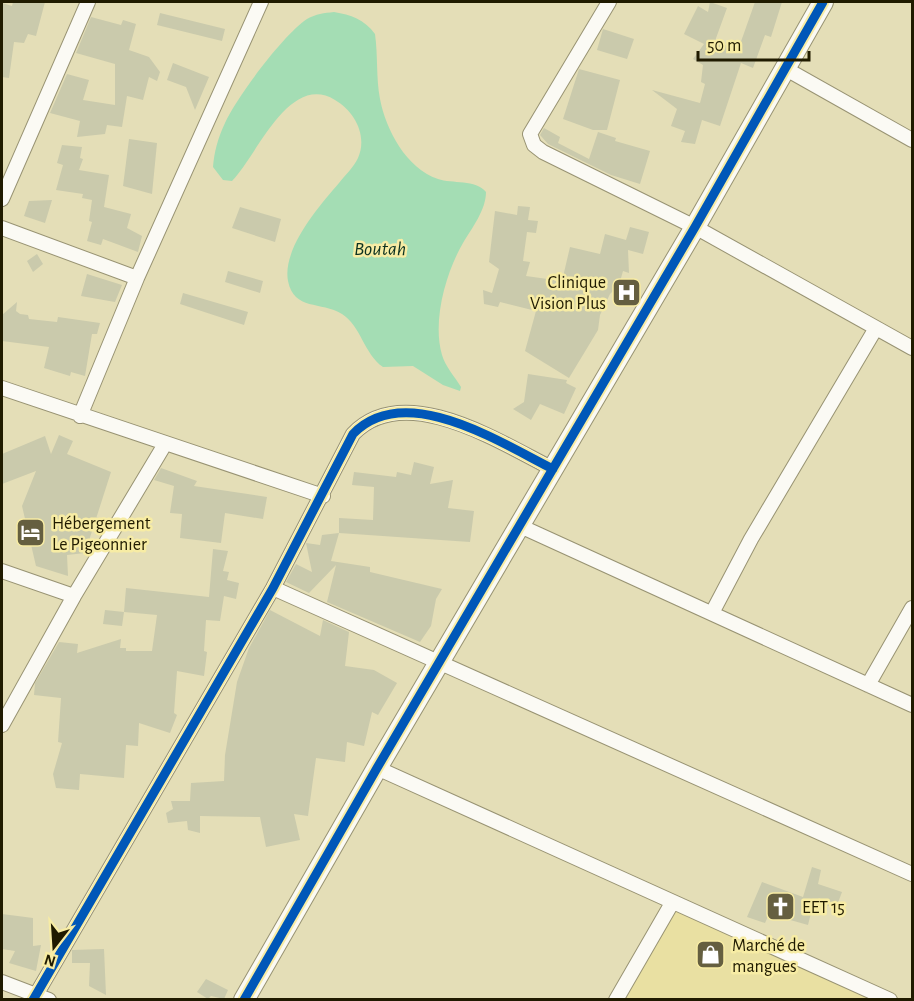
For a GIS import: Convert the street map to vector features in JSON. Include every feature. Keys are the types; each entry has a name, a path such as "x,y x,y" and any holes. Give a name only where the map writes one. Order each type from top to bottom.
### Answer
{"street":[{"path":"2,199 88,2"},
{"path":"80,416 136,278 261,2"},
{"path":"609,2 531,134 532,143 543,152 695,227 912,348"},
{"path":"244,999 438,663 695,227 823,2"},
{"path":"786,69 912,140"},
{"path":"2,228 136,278"},
{"path":"712,613 751,539 876,328"},
{"path":"2,388 323,496"},
{"path":"2,982 39,998 273,588 323,496 353,434 364,422 377,417 398,414 421,414 474,429 553,469"},
{"path":"2,723 74,596 165,444"},
{"path":"520,526 912,705"},
{"path":"2,571 74,596"},
{"path":"273,588 912,874"},
{"path":"868,685 912,608"},
{"path":"377,768 672,903 890,999"},
{"path":"616,999 672,903"}],"shaded area":[{"name":"Marché de mangues","path":"675,911 871,999 623,1000"}],"water":[{"name":"Boutah","path":"334,12 357,18 375,34 379,91 383,111 393,135 407,157 427,174 438,179 470,183 486,192 481,212 451,268 440,312 439,342 442,355 461,387 460,391 443,385 413,366 383,367 371,355 348,319 334,310 302,301 291,290 288,269 296,242 312,216 354,165 361,149 360,132 348,110 335,100 318,94 303,97 289,107 276,121 232,181 223,180 213,167 220,134 225,123 239,98 262,67 286,38 307,19"}],"building":[{"path":"13,2 45,2 36,36 28,34 24,43 14,42 9,78 2,77 2,3 12,6"},
{"path":"710,2 727,8 715,41 738,50 755,2 782,2 771,37 765,35 753,68 741,63 720,126 702,120 695,144 681,142 685,131 671,126 677,109 652,90 700,103 705,84 701,82 703,65 693,59 704,44 684,34 698,6 708,12"},
{"path":"160,13 225,29 222,41 157,25"},
{"path":"91,17 121,25 123,20 136,24 129,50 149,57 160,72 157,81 149,77 143,100 127,96 122,127 107,125 105,134 77,137 80,121 50,113 67,74 89,80 83,100 115,105 115,64 76,53"},
{"path":"603,29 634,39 627,59 597,50"},
{"path":"173,63 209,77 195,110 186,87 167,80"},
{"path":"579,69 620,80 607,130 593,130 563,119"},
{"path":"544,128 560,137 558,143 589,159 598,132 616,138 615,141 650,151 640,184 611,175 548,144 540,135"},
{"path":"129,139 157,143 152,194 123,186"},
{"path":"62,145 82,147 80,158 83,159 79,170 109,175 104,207 131,214 127,228 142,236 138,252 103,239 101,245 87,241 92,222 89,221 92,200 82,198 83,194 56,190 63,165 57,163"},
{"path":"52,200 45,223 24,216 29,201"},
{"path":"518,206 530,207 528,220 538,221 536,233 527,232 523,261 530,262 526,276 562,281 570,247 600,254 605,234 626,240 630,227 649,232 643,254 628,250 629,273 623,271 619,285 610,294 600,315 598,330 569,378 525,351 536,311 500,302 498,307 484,304 483,290 492,293 499,269 489,262 495,211 517,215"},
{"path":"240,207 281,219 275,242 232,228"},
{"path":"37,254 43,264 33,272 27,261"},
{"path":"228,271 263,281 260,293 225,282"},
{"path":"87,274 122,285 115,302 81,296"},
{"path":"183,293 248,312 244,325 180,304"},
{"path":"17,302 16,311 28,315 29,319 57,322 58,317 100,323 97,334 92,334 85,376 71,372 70,376 44,368 49,347 2,341 2,315"},
{"path":"528,374 567,380 566,383 576,388 564,414 540,404 531,420 513,409 524,402"},
{"path":"59,435 73,441 67,454 111,472 85,553 67,555 68,576 36,566 22,506 36,471 2,484 2,454 45,436 51,454"},
{"path":"414,462 434,467 430,484 453,480 448,508 474,511 470,542 339,533 339,518 373,520 374,487 352,485 354,472 396,477 397,472 411,475"},
{"path":"161,468 197,481 194,486 267,497 263,519 225,513 221,543 180,538 182,514 170,513 174,486 154,480"},
{"path":"339,533 331,561 370,567 370,572 442,589 436,599 431,626 420,642 327,602 336,565 309,593 286,582 296,564 312,572 306,543 320,545 322,535"},
{"path":"213,549 228,551 223,571 229,572 227,580 239,583 236,599 224,596 220,621 206,620 204,651 207,652 204,676 177,671 174,713 177,715 170,733 139,723 138,746 126,745 124,778 80,774 79,790 56,788 53,774 62,743 58,742 61,698 34,695 35,683 59,642 78,644 77,653 121,639 120,648 126,648 126,651 152,651 157,615 124,612 126,588 209,597"},
{"path":"105,610 124,612 122,626 103,624"},
{"path":"270,610 320,636 323,620 349,632 345,666 374,670 397,683 378,715 372,712 364,746 347,742 345,762 316,758 308,816 294,814 300,840 266,847 260,817 200,816 200,833 188,830 187,821 168,823 166,813 173,809 171,801 190,801 191,783 224,781 225,755 237,682 249,648"},
{"name":"EET 15","path":"812,867 821,870 818,884 842,892 836,908 814,901 808,925 769,914 765,923 747,917 762,882 803,897"},
{"path":"2,914 33,918 33,946 41,945 36,971 9,963 15,951 2,949"},
{"path":"104,949 106,995 89,986 90,963 72,963 72,950"},
{"path":"206,979 228,990 224,999 211,996 208,999 197,992"}],"cycle path":[{"path":"244,1000 377,768 695,227 823,2"},
{"path":"33,1000 273,588 353,434 374,419 399,413 425,414 481,432 553,469"}],"place":[{"name":"Clinique Vision Plus","path":"627,292"},
{"name":"Hébergement Le Pigeonnier","path":"31,533"},
{"name":"EET 15","path":"781,907"},
{"name":"Marché de mangues","path":"711,955"}]}
